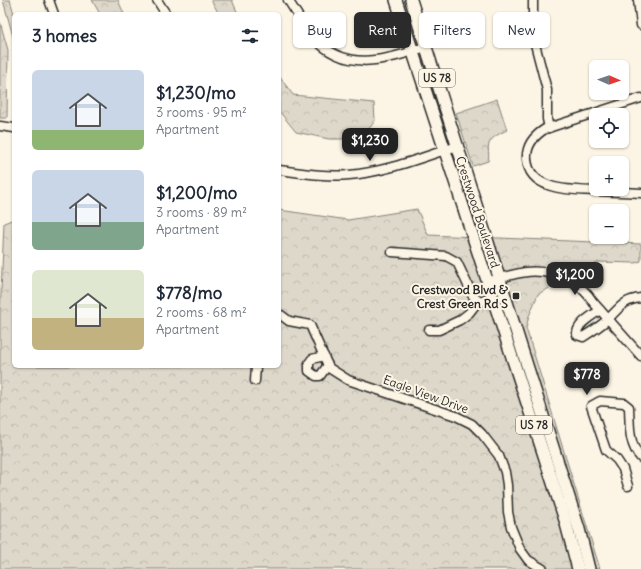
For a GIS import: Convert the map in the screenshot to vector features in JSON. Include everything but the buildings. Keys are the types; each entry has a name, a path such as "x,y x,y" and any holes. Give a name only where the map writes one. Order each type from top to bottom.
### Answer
{"main road":[{"name":"Crestwood Boulevard","path":"396,0 565,520 584,568"},
{"name":"Crestwood Boulevard","path":"411,0 419,25"},
{"name":"Crestwood Boulevard","path":"426,48 579,528 584,568"}],"street":[{"path":"49,0 53,12"},
{"path":"157,0 165,12"},
{"path":"288,0 312,36 322,46 342,57 371,61 386,59 422,48"},
{"path":"533,0 535,44 547,90 547,119 549,128"},
{"path":"638,0 641,25"},
{"path":"641,98 549,128 534,138 527,152 528,166 537,179 546,184 563,190 641,193"},
{"path":"0,126 12,128"},
{"path":"281,170 322,176 356,174 386,169 458,146"},
{"path":"392,252 446,256 453,259 457,262 473,296 480,302"},
{"path":"488,282 515,274 533,271 557,274 577,285 587,293 641,356"},
{"path":"429,330 439,330 460,320 469,313 476,304 492,297"},
{"path":"600,310 579,327 577,335 583,336 608,319 616,310 627,302 641,298"},
{"path":"281,315 289,321 310,325 324,356 328,365 320,376 316,376 310,371 309,363 312,360 324,356"},
{"name":"Eagle View Drive","path":"328,365 329,368 348,380 456,416 472,424 482,434 498,456 505,472 509,520 520,549 528,560 543,569"},
{"path":"255,381 256,368"},
{"path":"628,486 623,469 617,460 606,450 591,406 600,401 624,403 629,407 630,432 637,453 641,458"}],"green space":[{"path":"3,0 10,0 13,12 12,12 12,33"},
{"path":"92,0 118,0 123,12 99,12"},
{"path":"211,0 232,0 237,12 218,12"},
{"path":"0,22 8,50 7,118 0,118"},
{"path":"281,79 293,95 374,103 375,121 364,135 342,139 329,139 296,132 281,113"},
{"path":"497,99 507,130 496,136 490,142 488,146 488,161 473,166 456,113"},
{"path":"417,209 428,235 589,242 589,244 641,244 641,261 635,263 599,262 538,294 526,328 600,569 0,569 0,315 4,223 12,220 12,368 281,368 281,210 348,220"}],"place":[{"name":"Crestwood Blvd & Crest Green Rd S","path":"516,296"}]}
